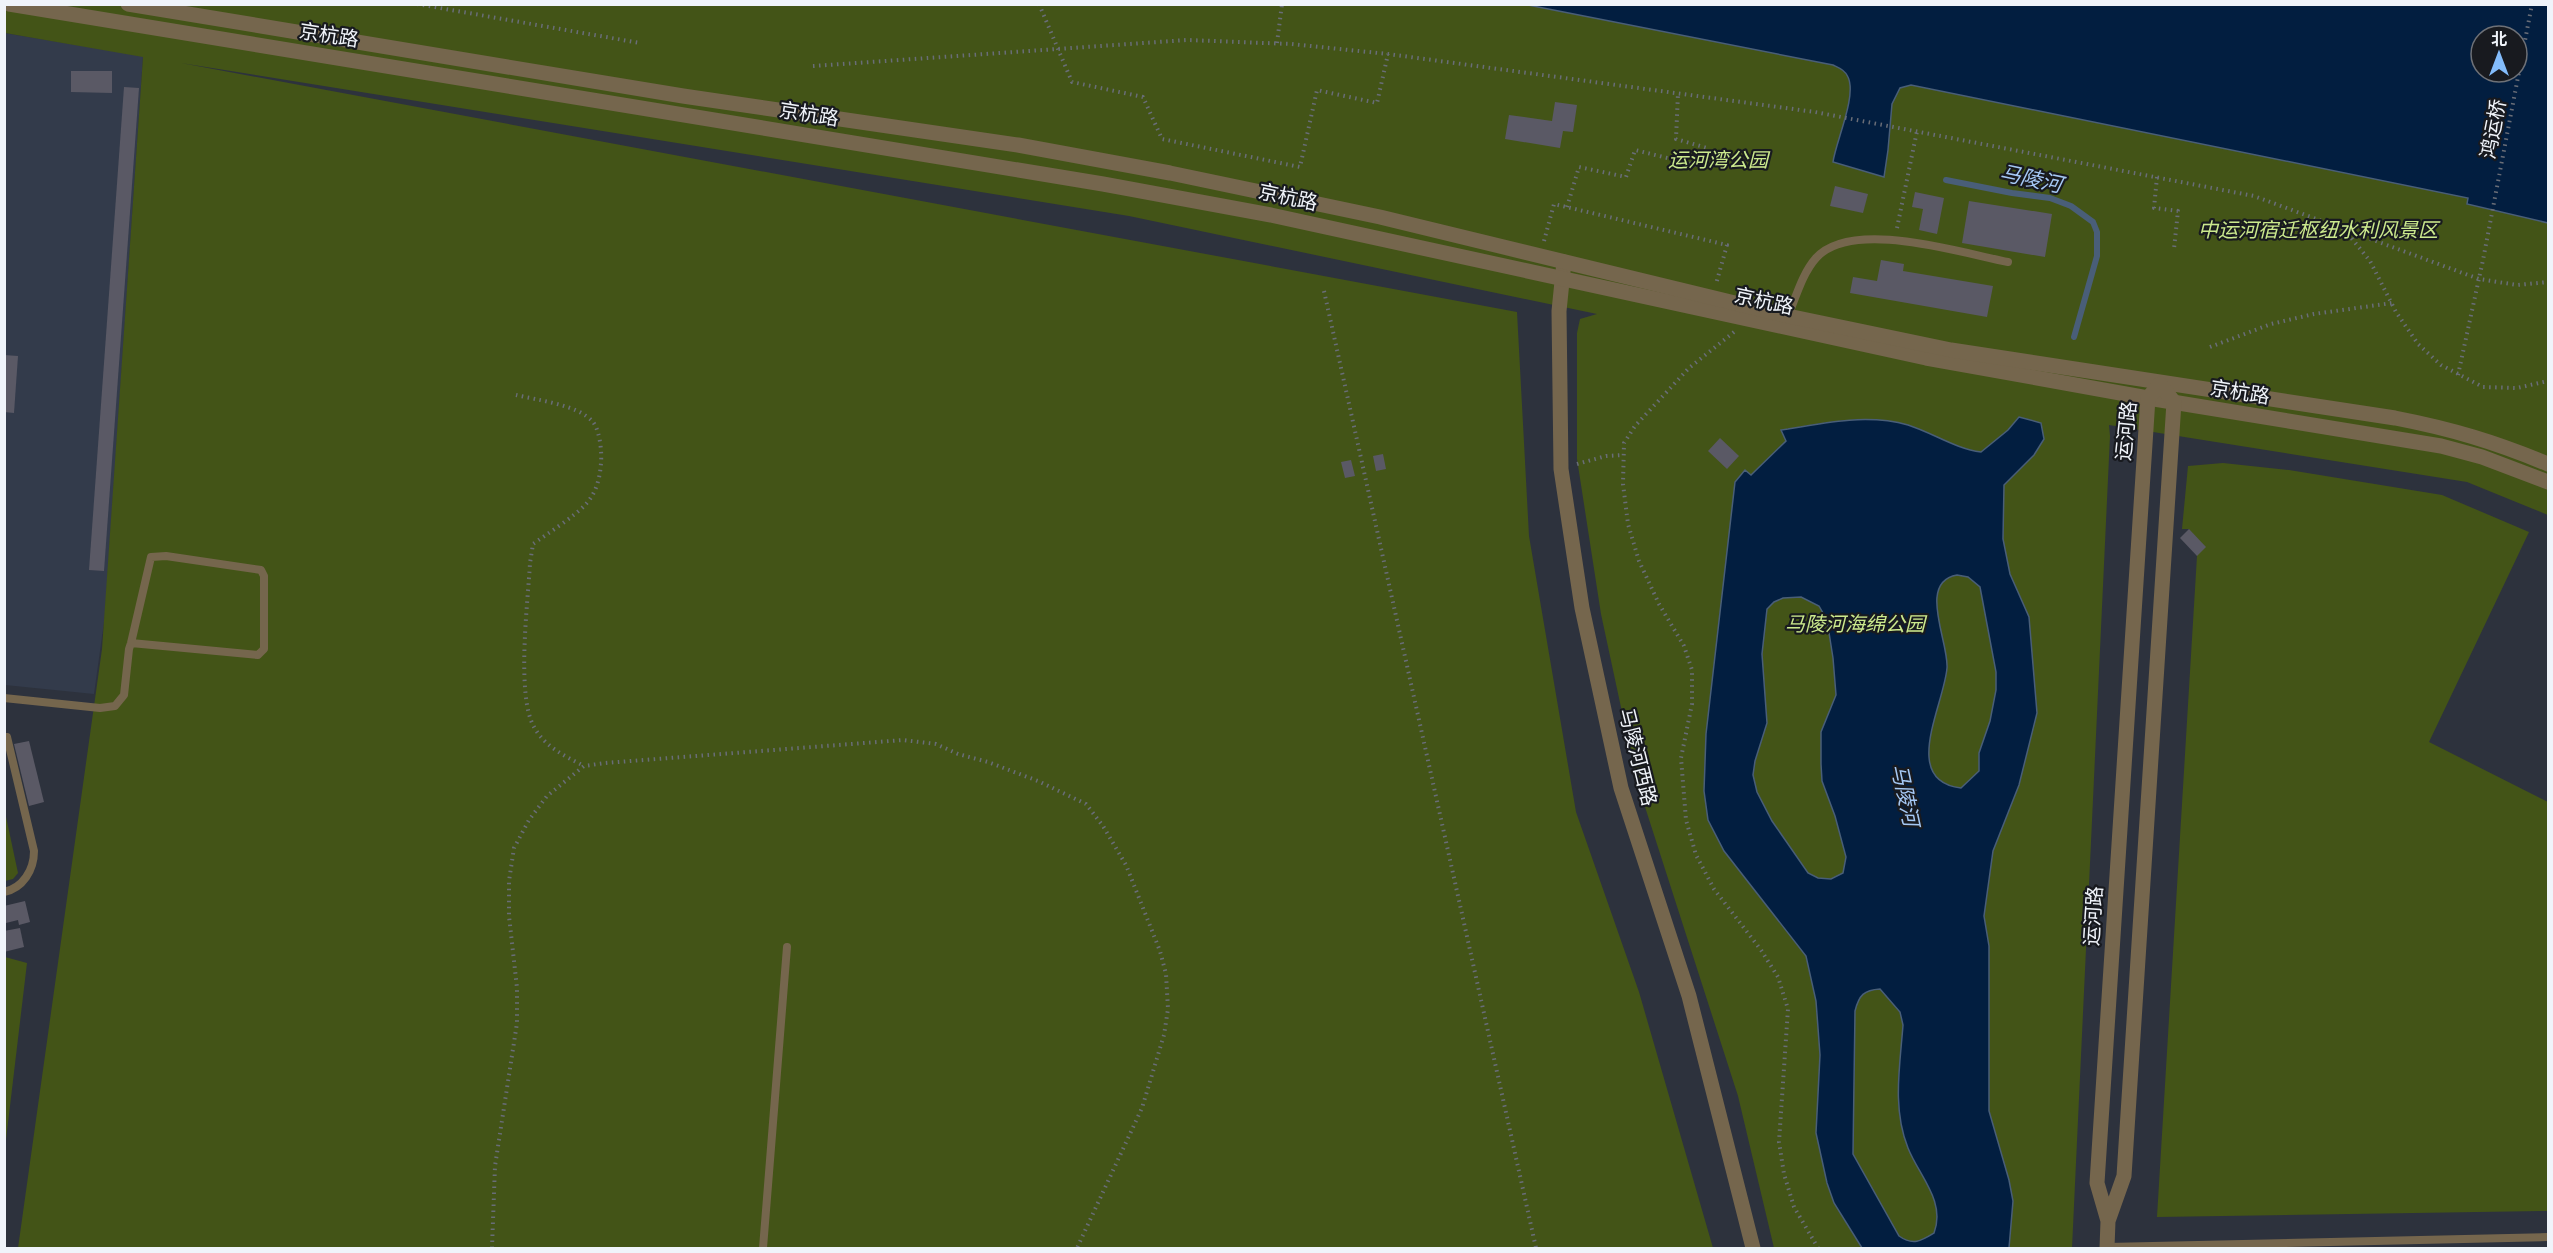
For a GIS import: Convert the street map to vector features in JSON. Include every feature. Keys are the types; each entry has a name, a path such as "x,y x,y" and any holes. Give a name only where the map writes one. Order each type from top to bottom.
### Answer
{"street":[{"name":"京杭路","path":"9,4 1103,184 1271,215 1926,358 2148,398 2441,446 2482,457 2548,482"},
{"name":"京杭路","path":"128,4 683,96 1018,145 1182,175 1380,218 1788,316 1951,350 2160,384 2395,418 2451,429 2498,443 2548,464"},
{"name":"马陵河西路","path":"1564,262 1559,311 1561,469 1582,608 1621,788 1689,996 1753,1248"},
{"name":"运河路","path":"2107,1248 2108,1221 2124,1176 2174,402 2160,384 2148,398 2097,1183 2108,1221"}],"lane":[{"path":"1788,316 1803,279 1816,258 1830,247 1844,241 1894,240 2008,262"},
{"path":"4,698 100,708 115,706 124,695 131,643 151,557 166,556 261,570 264,576 264,649 258,654 131,643"},
{"path":"4,892 15,890 34,863 34,851 7,738"},
{"path":"763,1248 787,947"},
{"path":"2107,1248 2548,1238"}],"path":[{"path":"417,4 640,43"},
{"path":"1040,4 1072,82 1143,97 1162,140 1300,167 1317,90 1377,103 1388,54"},
{"path":"1277,43 1282,4"},
{"name":"鸿运桥","path":"2458,375 2484,260 2532,4"},
{"path":"813,66 1059,51 1186,40 1277,43 1388,54 1815,112 2254,196 2479,279 2517,285 2548,282"},
{"path":"1568,207 1579,167 1626,177 1635,150 1704,167 1707,148 1676,140 1678,93"},
{"path":"1894,240 1917,131"},
{"path":"2157,177 2154,208 2178,212 2174,249"},
{"path":"1541,256 1554,204 1727,245 1715,286"},
{"path":"2343,229 2370,261 2392,303 2418,344 2435,360 2483,387 2517,388 2548,381"},
{"path":"1324,291 1536,1248"},
{"path":"2210,346 2271,324 2314,314 2392,303"},
{"path":"1750,320 1689,368 1658,398 1624,443 1623,484 1628,524 1639,561 1659,604 1684,646 1692,670 1692,704 1681,758 1686,820 1696,855 1714,889 1778,977 1788,1009 1779,1142 1784,1174 1794,1207 1818,1248"},
{"path":"516,395 577,411 594,423 600,442 600,470 593,496 584,507 533,544 524,686 527,710 534,728 551,748 584,766 903,740 936,744 958,754 988,762 1038,781 1086,804 1103,826 1126,865 1147,914 1166,974 1168,1009 1164,1035 1142,1107 1077,1248"},
{"path":"1561,469 1606,456 1623,455"},
{"path":"492,1248 495,1166 517,1023 517,988 509,916 509,881 514,848 529,820 547,796 584,766"}],"shaded area":[{"path":"4,33 143,56 105,615 94,694 5,685"}],"green space":[{"path":"4,5 2548,5 2548,515 2467,482 2109,425 2072,1248 1774,1248 1738,1096 1637,782 1601,614 1577,459 1577,333 1580,319 1597,314 1129,216 181,63 1517,312 1529,536 1576,812 1639,992 1713,1248 18,1248 102,649 143,57 5,33"},
{"path":"2223,463 2289,470 2442,495 2529,532 2429,742 2548,802 2548,1211 2157,1217 2197,556 2189,529 2182,529 2188,466"},
{"path":"5,812 18,873 13,879 5,881"},
{"path":"4,957 27,963 5,1148"}],"water":[{"path":"1528,5 2548,5 2548,223 2467,204 2468,198 1911,85 1900,88 1892,104 1884,177 1833,162 1850,95 1848,77 1833,65"},
{"path":"2019,417 2041,423 2044,439 2034,455 2004,485 2003,539 2010,574 2029,617 2037,713 2019,785 1993,851 1984,916 1989,946 1989,1111 2013,1201 2009,1248 1862,1248 1834,1203 1816,1133 1820,1055 1816,1001 1806,956 1724,851 1708,820 1704,791 1706,734 1735,482 1745,470 1751,475 1786,441 1781,430 1833,422 1878,420 1908,425 1963,448 1981,452 2008,430","holes":["1957,575 1968,577 1980,587 1996,672 1996,690 1990,721 1979,753 1979,771 1961,788 1943,782 1933,772 1929,757 1930,739 1947,668 1937,601 1939,589 1945,580","1801,597 1819,606 1827,620 1836,695 1821,732 1822,781 1835,816 1846,857 1843,873 1831,879 1818,878 1808,873 1772,821 1757,792 1753,775 1767,723 1762,654 1767,609 1774,602 1783,598","1880,989 1900,1012 1903,1025 1898,1087 1900,1118 1908,1148 1930,1189 1937,1210 1934,1233 1913,1242 1899,1236 1853,1154 1855,1011 1863,994"]}],"building":[{"path":"71,71 112,71 112,93 71,92"},
{"path":"124,87 139,88 104,571 89,570"},
{"path":"1555,102 1577,105 1573,132 1563,131 1560,148 1505,139 1509,115 1552,121"},
{"path":"1835,186 1868,194 1863,213 1830,206"},
{"path":"1915,192 1944,198 1937,234 1919,230 1923,209 1912,207"},
{"path":"1969,201 2052,214 2045,257 1962,243"},
{"path":"1881,260 1904,264 1903,271 1993,286 1987,317 1850,293 1853,277 1877,281"},
{"path":"4,355 18,356 14,413 4,412"},
{"path":"1720,438 1739,456 1727,469 1708,451"},
{"path":"1383,454 1386,469 1376,471 1373,456"},
{"path":"1351,460 1355,476 1345,478 1341,462"},
{"path":"2189,529 2206,547 2197,556 2180,538"},
{"path":"29,741 44,802 29,806 14,744"},
{"path":"25,901 30,922 19,925 18,920 6,923 4,906"},
{"path":"20,928 24,947 4,952 4,931"}],"waterway":[{"name":"马陵河","path":"1946,180 2050,198 2071,206 2093,222 2097,232 2097,256 2074,337"}],"park label":[{"name":"运河湾公园","path":"1718,160"},
{"name":"中运河宿迁枢纽水利风景区","path":"2318,230"},
{"name":"马陵河海绵公园","path":"1855,624"}]}
